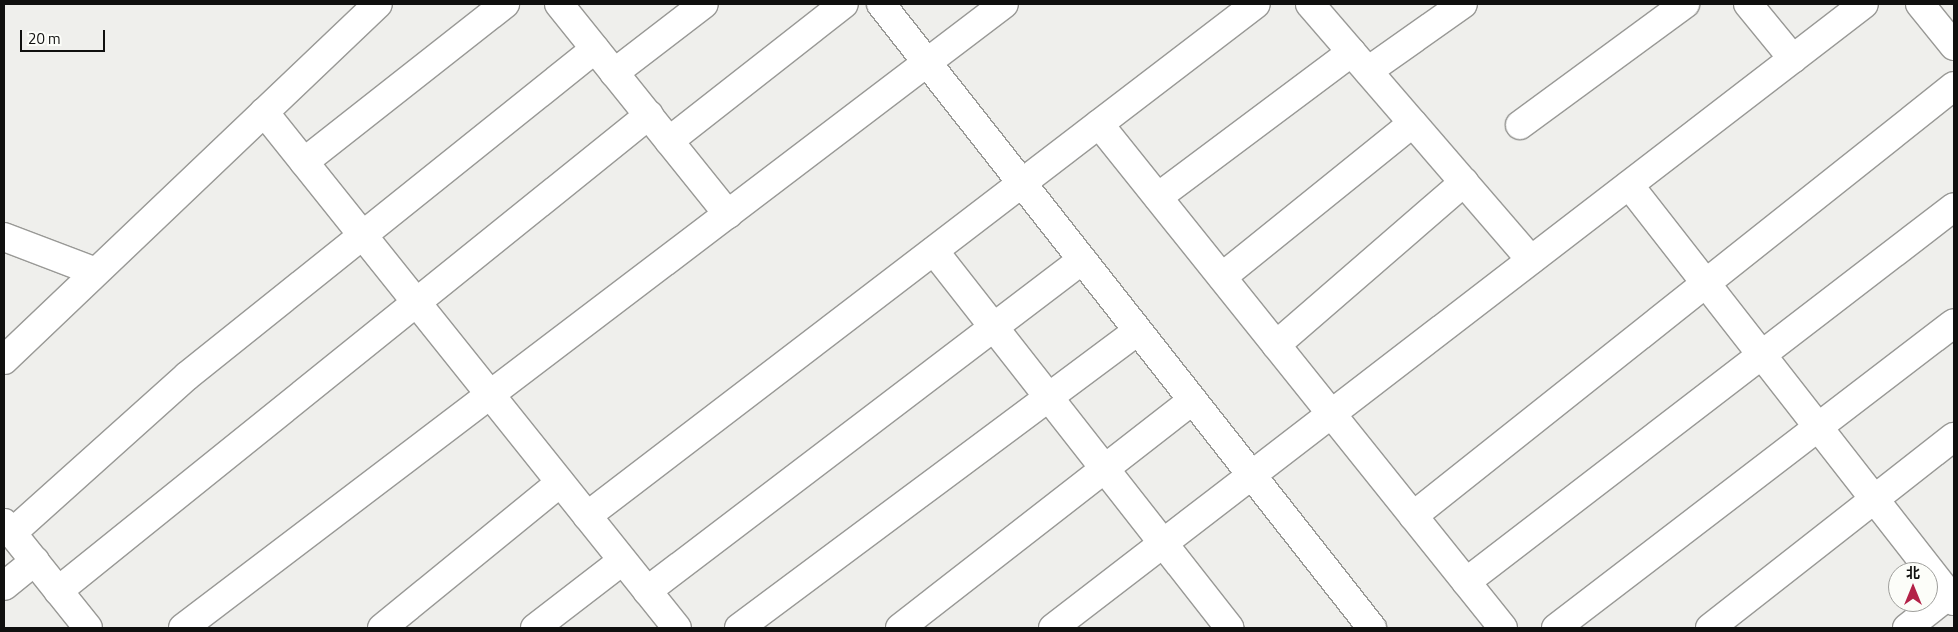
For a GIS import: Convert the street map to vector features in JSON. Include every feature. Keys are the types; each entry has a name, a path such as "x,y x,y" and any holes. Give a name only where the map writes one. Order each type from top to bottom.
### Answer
{"street":[{"path":"4,360 378,4"},
{"path":"304,162 505,4"},
{"path":"558,4 728,214"},
{"path":"614,73 704,4"},
{"path":"669,141 844,4"},
{"path":"881,4 1372,628"},
{"path":"183,628 1004,4"},
{"path":"587,516 1256,4"},
{"path":"1310,4 1531,260"},
{"path":"1158,197 1360,62 1463,4"},
{"path":"1520,125 1685,4"},
{"path":"1748,4 1792,59"},
{"path":"1053,628 1864,4"},
{"path":"1920,4 1954,46"},
{"path":"77,624 58,591 8,528 187,376 595,49"},
{"path":"1414,516 1954,86"},
{"path":"264,112 677,628"},
{"path":"58,591 648,115"},
{"path":"1222,277 1413,123"},
{"path":"1099,124 1504,628"},
{"path":"1276,345 1464,182"},
{"path":"1629,185 1953,596 1907,628"},
{"path":"1466,582 1954,207"},
{"path":"4,237 96,272"},
{"path":"934,251 1230,628"},
{"path":"646,591 1082,260"},
{"path":"1556,628 1954,323"},
{"path":"739,628 1138,331"},
{"path":"900,628 1193,400"},
{"path":"1710,628 1954,437"},
{"path":"382,628 560,483"},
{"path":"535,628 622,560"},
{"path":"4,586 34,561"}]}
